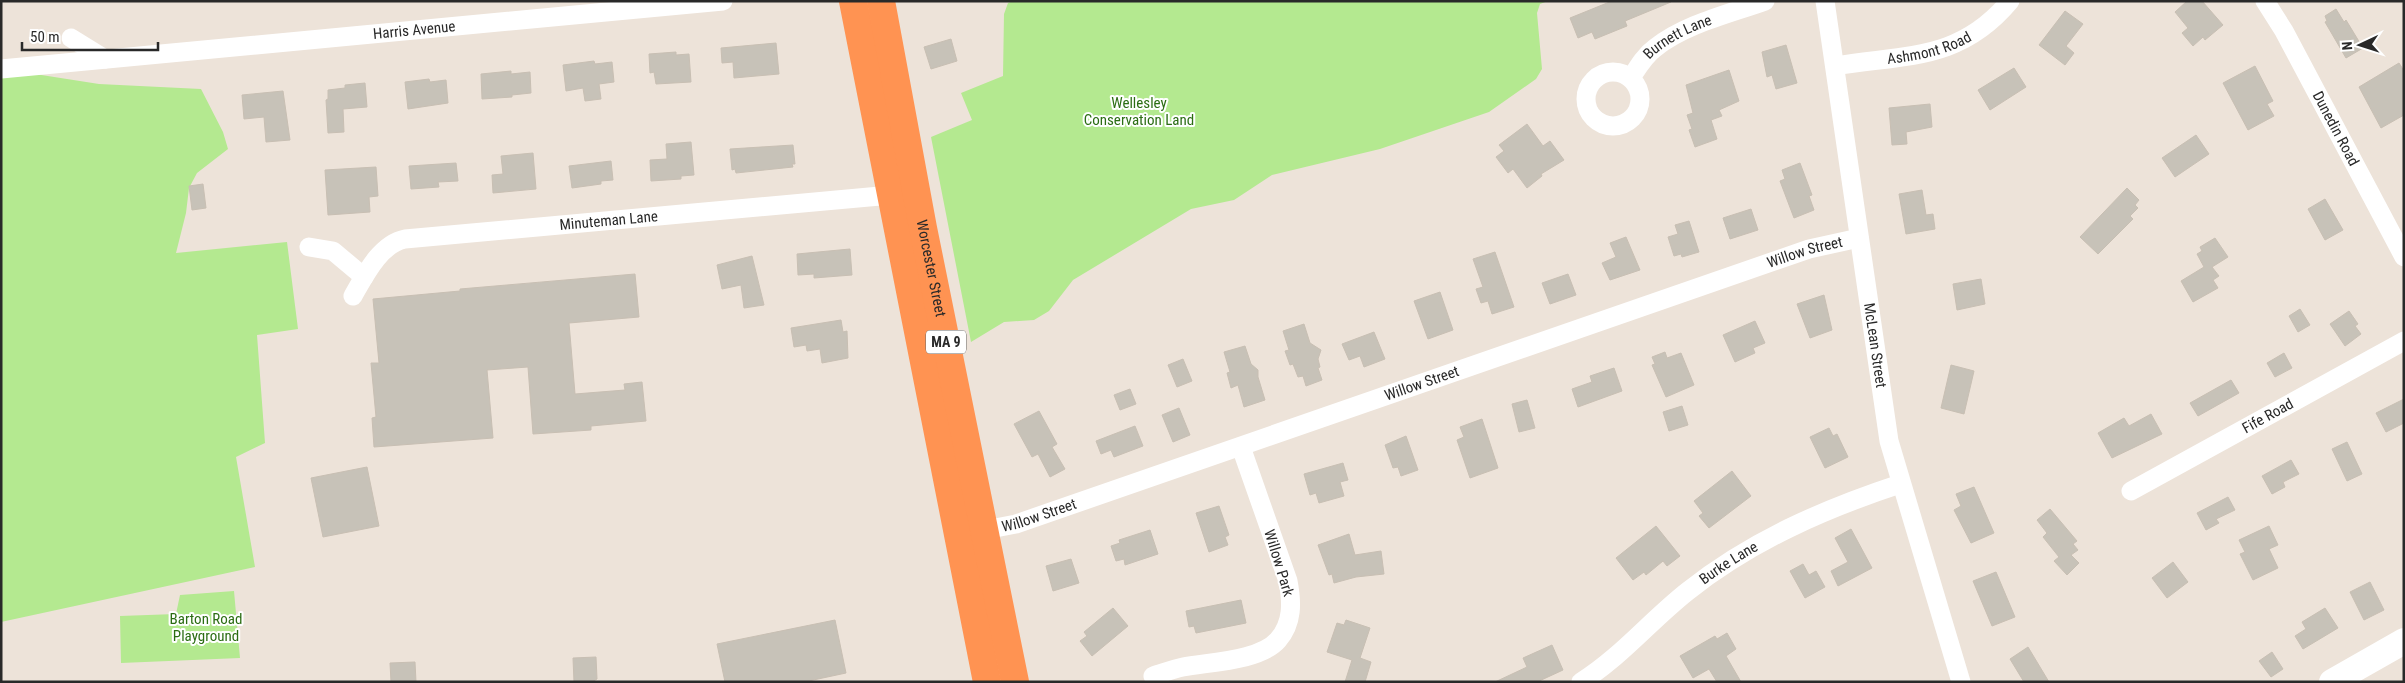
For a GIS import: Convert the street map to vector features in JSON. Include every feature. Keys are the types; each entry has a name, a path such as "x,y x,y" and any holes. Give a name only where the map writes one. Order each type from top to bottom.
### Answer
{"highway":[{"name":"Worcester Street","path":"853,1 987,682"},
{"name":"Worcester Street","path":"881,1 923,228 1015,682"}],"street":[{"name":"Harris Avenue","path":"1,69 723,1"},
{"name":"Burnett Lane","path":"1631,78 1646,56 1664,41 1697,26 1765,1"},
{"name":"McLean Street","path":"1825,1 1886,423 1900,484 1961,682"},
{"name":"Ashmont Road","path":"1835,66 1920,54 1948,48 1983,28 2010,1"},
{"name":"Dunedin Road","path":"2265,1 2288,39 2404,257"},
{"path":"71,38 105,59"},
{"name":"Minuteman Lane","path":"353,296 364,277 387,248 398,240 891,195"},
{"name":"Willow Street","path":"985,530 1016,524 1810,249 1859,238"},
{"path":"309,248 333,250 364,277"},
{"name":"Fife Road","path":"2131,491 2404,340"},
{"name":"Willow Park","path":"1153,676 1184,667 1228,660 1262,650 1278,641 1288,623 1292,604 1288,581 1241,447"},
{"name":"Burke Lane","path":"1581,682 1606,665 1687,592 1733,560 1819,513 1900,484"},
{"path":"2332,682 2404,641"}],"green space":[{"name":"Wellesley Conservation Land","path":"1013,1 1548,1 1540,4 1537,13 1542,69 1536,79 1489,112 1380,149 1272,175 1234,200 1191,209 1073,280 1049,311 1034,320 1004,322 971,342 931,137 972,120 961,93 1003,76 1004,14 1008,3"},
{"path":"35,74 99,84 201,89 223,132 228,149 197,173 189,188 186,213 176,253 287,242 298,329 257,335 265,443 236,457 255,567 1,622 1,77"},
{"name":"Barton Road Playground","path":"234,591 240,658 121,663 120,616 176,614 180,595"}],"building":[{"path":"1612,1 1671,2 1625,21 1627,26 1595,39 1592,32 1578,38 1570,18"},
{"path":"2187,1 2202,1 2223,25 2205,40 2203,37 2193,46 2182,33 2188,28 2175,12"},
{"path":"2336,9 2344,22 2346,20 2363,48 2346,58 2325,22 2327,21 2325,16"},
{"path":"2065,11 2083,24 2066,46 2074,53 2065,65 2039,45"},
{"path":"951,39 957,61 931,69 924,47"},
{"path":"776,43 779,74 734,78 733,62 722,63 721,48"},
{"path":"1786,45 1797,83 1776,89 1772,75 1767,77 1762,52"},
{"path":"676,52 676,55 689,54 691,82 656,84 654,72 650,73 649,54"},
{"path":"594,61 595,64 612,62 614,82 599,84 601,99 585,101 583,88 566,91 563,65"},
{"path":"2399,63 2404,71 2404,115 2381,128 2359,87"},
{"path":"2255,66 2273,101 2267,104 2274,116 2248,130 2223,83"},
{"path":"2014,68 2026,87 1990,110 1978,90"},
{"path":"1729,70 1739,101 1719,110 1722,116 1711,120 1717,139 1695,147 1689,130 1692,129 1687,115 1693,113 1686,85"},
{"path":"511,71 511,74 530,72 531,93 512,95 512,97 482,99 481,74"},
{"path":"429,79 430,82 446,80 448,103 408,109 405,82"},
{"path":"365,83 367,107 343,109 344,132 328,133 326,100 328,99 328,90 345,88 345,85"},
{"path":"283,91 290,140 266,142 264,117 244,119 242,95"},
{"path":"1930,104 1932,127 1906,132 1907,144 1892,145 1889,108"},
{"path":"1527,124 1543,146 1550,141 1564,160 1541,174 1542,176 1527,188 1513,169 1508,173 1496,157 1504,151 1499,145"},
{"path":"2196,135 2209,154 2175,177 2162,158"},
{"path":"691,142 694,175 681,176 681,179 651,181 650,160 667,159 666,144"},
{"path":"793,145 795,164 792,164 793,167 736,173 735,169 732,170 730,149"},
{"path":"533,153 536,189 493,193 492,175 503,174 501,156"},
{"path":"611,161 613,180 601,181 601,184 572,188 569,166"},
{"path":"456,163 458,181 438,182 439,187 411,189 409,166"},
{"path":"1800,163 1812,195 1809,196 1814,210 1794,218 1780,181 1785,179 1782,170"},
{"path":"376,167 378,196 369,197 370,212 328,215 325,170"},
{"path":"203,184 206,208 192,210 189,186"},
{"path":"2127,188 2139,200 2135,205 2138,208 2130,216 2133,219 2098,254 2080,237"},
{"path":"1922,190 1926,215 1933,214 1935,229 1906,234 1899,194"},
{"path":"2325,199 2343,230 2325,240 2308,209"},
{"path":"1751,209 1758,230 1730,239 1723,218"},
{"path":"1689,221 1699,252 1682,257 1681,254 1674,256 1668,237 1678,234 1675,225"},
{"path":"1626,237 1640,270 1610,280 1602,263 1616,257 1610,243"},
{"path":"2215,238 2228,257 2212,267 2219,276 2213,280 2218,288 2193,302 2181,281 2204,267 2197,254 2202,251 2200,247"},
{"path":"850,249 852,275 814,278 814,274 798,275 797,254"},
{"path":"1495,252 1514,307 1492,314 1488,301 1481,303 1476,289 1483,287 1473,259"},
{"path":"752,256 764,305 744,308 741,285 722,289 717,265"},
{"path":"635,274 639,317 569,323 575,394 625,390 624,384 642,382 646,421 591,426 591,430 533,434 528,367 487,370 493,438 374,447 372,418 376,417 371,363 379,363 373,299 460,291 460,289"},
{"path":"1568,274 1576,295 1550,304 1542,283"},
{"path":"1981,279 1985,304 1957,310 1953,284"},
{"path":"1440,292 1453,330 1428,339 1414,301"},
{"path":"1824,295 1832,330 1810,338 1797,304"},
{"path":"2300,309 2310,325 2298,332 2289,316"},
{"path":"2349,311 2358,324 2355,326 2361,334 2345,346 2330,324"},
{"path":"841,320 843,332 847,331 848,358 822,363 820,349 807,351 806,345 794,347 791,328"},
{"path":"1755,321 1765,343 1753,348 1755,353 1735,362 1723,335"},
{"path":"1304,324 1310,343 1321,350 1318,359 1320,367 1318,368 1322,380 1306,386 1303,376 1298,377 1293,364 1290,365 1285,351 1289,350 1283,331"},
{"path":"1374,332 1385,359 1364,367 1360,356 1349,360 1342,344"},
{"path":"1245,346 1251,364 1258,370 1258,377 1265,400 1244,407 1238,385 1231,388 1227,373 1230,372 1224,352"},
{"path":"1665,352 1667,358 1681,353 1694,385 1666,397 1652,365 1655,364 1652,357"},
{"path":"2284,353 2292,368 2275,377 2267,363"},
{"path":"1183,359 1192,381 1177,387 1168,365"},
{"path":"1951,365 1974,371 1964,414 1941,408"},
{"path":"1614,368 1622,391 1578,407 1572,389 1592,382 1590,376"},
{"path":"2231,380 2239,393 2198,416 2190,403"},
{"path":"1130,389 1136,404 1120,410 1114,395"},
{"path":"2404,399 2404,423 2386,432 2376,413"},
{"path":"1527,400 1535,428 1519,432 1512,404"},
{"path":"1682,406 1688,425 1669,431 1663,412"},
{"path":"1179,408 1190,435 1173,442 1162,415"},
{"path":"1039,411 1057,444 1052,447 1065,469 1050,477 1038,454 1032,457 1014,424"},
{"path":"2151,414 2162,434 2112,458 2098,433 2124,418 2129,426"},
{"path":"1482,419 1498,468 1470,478 1457,440 1464,437 1460,427"},
{"path":"1135,426 1143,446 1114,457 1111,450 1101,454 1096,441"},
{"path":"1829,428 1833,436 1837,434 1848,457 1825,468 1810,437"},
{"path":"1406,436 1418,470 1401,476 1398,467 1393,468 1385,445"},
{"path":"2347,442 2362,474 2347,481 2332,449"},
{"path":"2291,460 2299,474 2283,482 2285,487 2272,494 2262,476"},
{"path":"1343,463 1348,480 1340,482 1344,496 1319,503 1316,493 1310,495 1304,474"},
{"path":"367,467 379,526 323,537 311,478"},
{"path":"1732,471 1751,496 1709,528 1699,516 1703,513 1694,501"},
{"path":"1974,487 1994,533 1971,543 1954,510 1961,506 1956,494"},
{"path":"2228,497 2235,510 2216,519 2219,523 2206,530 2197,513"},
{"path":"1219,506 1229,535 1225,537 1228,545 1209,552 1196,513"},
{"path":"2050,509 2077,541 2073,544 2078,550 2071,555 2079,563 2067,575 2054,561 2059,557 2043,537 2047,533 2037,520"},
{"path":"1656,526 1680,556 1667,566 1663,561 1646,575 1644,572 1633,580 1616,558"},
{"path":"2269,526 2278,545 2269,549 2278,568 2253,580 2240,554 2245,552 2239,540"},
{"path":"1851,529 1872,568 1838,586 1831,571 1848,562 1835,538"},
{"path":"1150,530 1158,554 1125,565 1124,559 1116,561 1111,546 1120,543 1119,540"},
{"path":"1349,534 1355,555 1381,551 1384,574 1356,577 1334,583 1332,574 1329,575 1318,545"},
{"path":"1071,559 1079,583 1053,591 1046,566"},
{"path":"2173,562 2188,582 2167,598 2152,578"},
{"path":"1803,564 1809,575 1816,571 1825,587 1805,598 1790,571"},
{"path":"1996,572 2015,617 1992,626 1973,581"},
{"path":"2370,582 2384,610 2364,620 2350,592"},
{"path":"1241,600 1246,623 1196,633 1194,626 1189,627 1186,611"},
{"path":"1113,608 1128,626 1092,656 1080,641 1087,636 1084,632"},
{"path":"2325,608 2338,628 2303,649 2295,636 2306,629 2302,622"},
{"path":"835,620 846,673 804,682 725,682 717,644"},
{"path":"1346,620 1370,628 1360,658 1371,662 1365,682 1345,682 1352,660 1327,652 1337,623 1344,625"},
{"path":"1727,633 1736,649 1726,656 1741,682 1717,682 1709,669 1693,678 1680,656 1715,636 1717,639"},
{"path":"1552,645 1563,670 1537,682 1495,682 1527,667 1523,658"},
{"path":"2028,647 2049,682 2024,682 2010,659"},
{"path":"2272,652 2283,669 2271,677 2259,661"},
{"path":"596,657 597,679 592,682 574,682 573,658"},
{"path":"415,662 416,682 391,682 390,663"}]}
